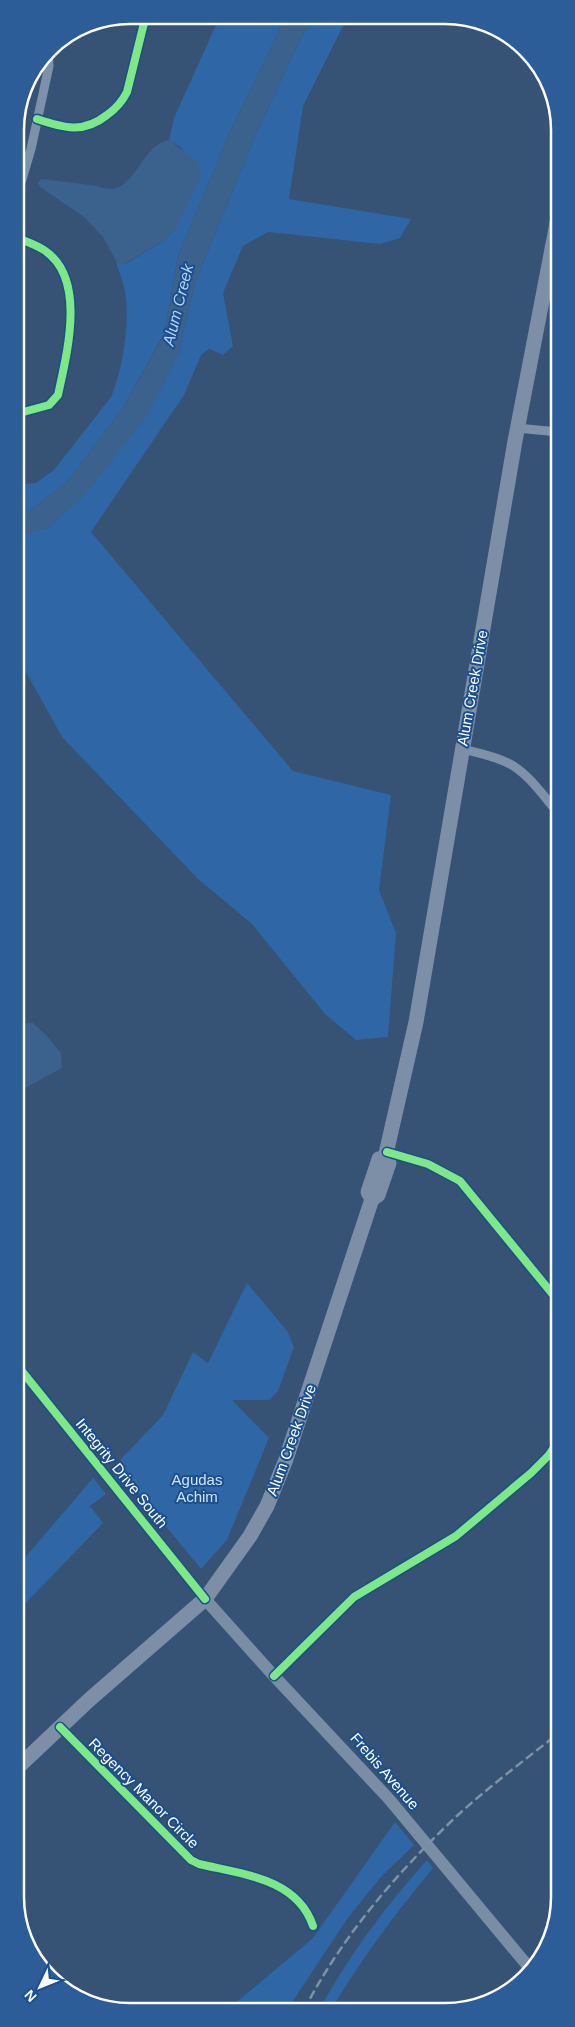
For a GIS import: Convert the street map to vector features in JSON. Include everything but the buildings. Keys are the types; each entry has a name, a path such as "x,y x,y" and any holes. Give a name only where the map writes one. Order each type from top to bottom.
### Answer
{"main road":[{"name":"Alum Creek Drive","path":"24,1761 60,1727 205,1599 250,1536 281,1474 372,1199 378,1195 389,1163 386,1155 416,1022 517,428 551,254"},
{"name":"Frebis Avenue","path":"205,1599 274,1676 390,1799 527,1965"}],"street":[{"path":"37,119 63,127 85,128 114,110 122,102 127,92 144,24"},
{"path":"24,169 49,62"},
{"path":"24,241 43,249 56,261 67,279 71,299 58,395 49,405 24,412"},
{"path":"517,428 551,431"},
{"path":"462,749 510,764 534,784 551,804"},
{"path":"386,1155 428,1164 460,1181 551,1292"},
{"name":"Integrity Drive South","path":"24,1375 205,1599"},
{"path":"274,1676 354,1597 462,1532 531,1473 551,1452"},
{"name":"Regency Manor Circle","path":"60,1727 191,1860 199,1864 279,1885 296,1900 313,1926"}],"green space":[{"path":"216,24 282,24 229,134 178,256 164,334 122,409 67,482 24,514 24,484 36,483 54,470 111,397 125,343 127,313 123,284 116,261 125,264 165,240 176,228 182,148 169,140 174,118"},
{"path":"311,24 344,24 303,106 289,199 411,219 400,238 380,244 268,232 243,246 223,293 233,346 223,355 209,349 201,355 184,395 91,532 293,771 391,795 379,890 396,933 388,1037 356,1040 325,1014 252,924 198,879 62,737 24,668 24,534 48,528 178,356 195,283 256,134 301,38"},
{"name":"Agudas Achim","path":"247,1283 288,1332 294,1347 278,1391 269,1400 232,1400 269,1438 227,1540 201,1569 136,1490 120,1483 114,1475 121,1459 163,1415 193,1352 208,1363"},
{"path":"93,1478 106,1494 90,1506 103,1523 24,1605 24,1559"},
{"path":"395,1822 414,1845 380,1878 347,1919 292,2003 235,2003 313,1938"},
{"path":"427,1860 433,1868 379,1937 335,2003 323,2003 368,1932"}],"water":[{"name":"Alum Creek","path":"282,24 311,24 301,38 256,134 195,283 178,356 146,417 83,497 48,528 24,534 24,514 67,482 122,409 164,335 178,256 229,134"},
{"path":"169,140 196,160 201,169 199,181 176,228 165,240 124,264 116,261 103,237 84,217 40,187 38,183 41,179 109,189 120,187 133,174 152,149 160,143"},
{"path":"24,1023 33,1023 45,1034 61,1053 62,1068 24,1089"}],"railway":[{"path":"308,2003 354,1930 373,1905 415,1858 471,1803 551,1739"}],"cycle path":[{"path":"37,119 73,128 90,125 111,112 121,102 127,92 144,24"},
{"path":"24,241 44,250 57,263 66,279 70,297 69,338 58,395 49,405 24,412"},
{"path":"387,1152 428,1164 460,1181 551,1292"},
{"path":"24,1374 205,1599"},
{"path":"274,1676 354,1597 456,1536 531,1473 551,1452"},
{"path":"60,1727 191,1860 199,1864 249,1875 281,1888 294,1897 305,1910 313,1926"}]}
